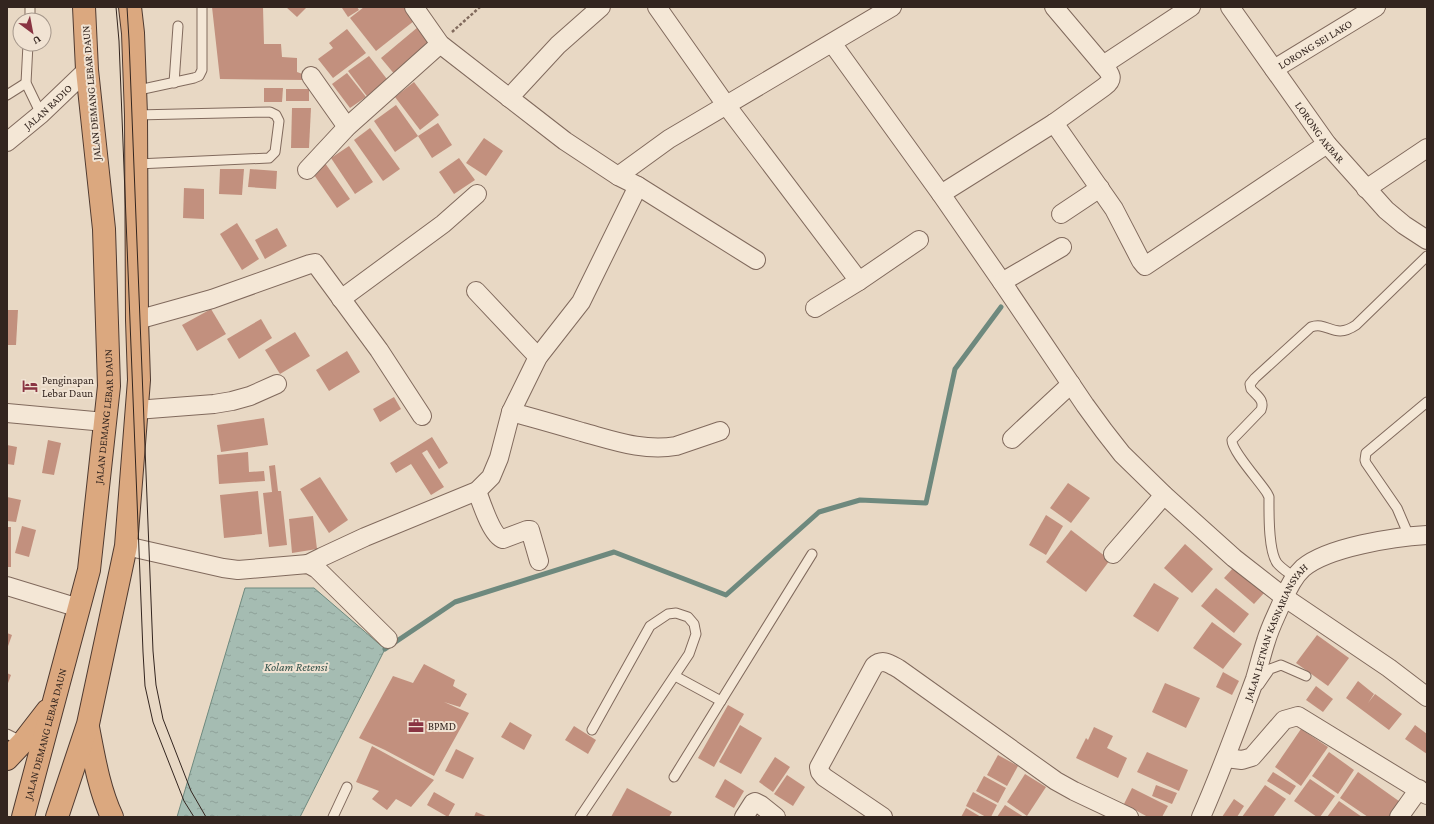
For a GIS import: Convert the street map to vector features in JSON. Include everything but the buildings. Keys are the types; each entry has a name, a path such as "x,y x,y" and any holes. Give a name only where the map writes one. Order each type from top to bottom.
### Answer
{"highway":[{"name":"JALAN DEMANG LEBAR DAUN","path":"23,817 89,570 109,386 104,229 87,70 84,7"},
{"path":"57,817 88,724 126,546 139,380 137,320 136,115 133,33 130,7"},
{"path":"7,758 15,738 54,701"},
{"path":"88,724 102,793 112,817"}],"street":[{"path":"414,7 440,44 565,141 618,176 638,186 756,260"},
{"path":"509,98 558,45 601,7"},
{"path":"657,7 726,105 859,281"},
{"path":"618,176 669,139 892,7"},
{"path":"941,194 1054,123 1108,84 1111,75 1104,64 1054,7"},
{"path":"1104,64 1190,7"},
{"name":"LORONG AKBAR","path":"1230,7 1327,144 1366,189 1395,218 1427,240"},
{"name":"LORONG SEI LAKO","path":"1274,69 1376,7"},
{"path":"832,43 941,194 1085,405 1113,443 1164,495 1234,558 1284,597 1389,668 1427,697"},
{"path":"307,170 347,127 440,44"},
{"name":"JALAN RADIO","path":"7,142 41,114 87,70"},
{"path":"311,76 347,127"},
{"path":"1054,123 1114,209 1145,266 1327,144"},
{"path":"1366,189 1427,148"},
{"path":"126,546 238,570 308,564 365,537 477,491 491,477 499,458 511,412 538,357 581,302 638,186"},
{"path":"1061,214 1100,188"},
{"path":"341,299 443,224 477,194"},
{"path":"815,308 859,281 919,240"},
{"path":"1002,282 1062,246"},
{"path":"137,320 212,299 314,263 320,268 379,350 422,416"},
{"path":"476,291 538,357"},
{"path":"136,410 214,404 232,401 250,396 277,384"},
{"path":"1012,439 1071,384"},
{"path":"511,412 617,442 643,446 676,446 720,430"},
{"path":"7,413 105,422"},
{"path":"477,491 486,515 498,537 503,540 530,530 539,561"},
{"path":"1113,554 1164,495"},
{"name":"JALAN LETNAN KASNARIANSYAH","path":"1201,817 1226,758 1247,701 1266,641 1294,577 1302,568 1313,561 1338,550 1409,536 1427,536"},
{"path":"308,564 317,569 388,639"},
{"path":"7,586 78,608"},
{"path":"883,817 824,777 820,772 819,767 874,666 882,661 885,661 899,669 1056,781 1074,792 1129,817"},
{"path":"1226,758 1242,760 1252,757 1284,720 1298,716 1423,792 1399,817"},
{"path":"744,817 755,802 776,817"}],"lane":[{"path":"134,91 199,76 202,70 202,7"},
{"path":"174,83 178,26"},
{"path":"28,52 26,83 41,114"},
{"path":"9,90 26,83"},
{"path":"136,115 270,112 276,115 279,122 274,152 269,158 137,164"},
{"path":"1294,577 1280,566 1275,559 1271,538 1269,497 1236,452 1232,444 1232,440 1261,410 1263,406 1262,400 1251,389 1250,384 1311,327 1320,326 1340,332 1356,325 1427,256"},
{"path":"1409,536 1397,508 1366,464 1365,456 1366,453 1427,402"},
{"path":"674,776 812,554"},
{"path":"580,817 689,654 696,634 694,624 688,617 676,613 668,614 650,626 592,730"},
{"path":"1247,701 1270,669 1281,665 1306,676"},
{"path":"675,676 721,701"},
{"path":"333,817 347,787"}],"path":[{"path":"440,44 480,7"}],"water":[{"name":"Kolam Retensi","path":"245,588 314,588 385,649 300,817 177,817"}],"waterway":[{"path":"385,649 455,602 614,552 726,595 819,512 860,500 926,503 955,369 1001,307"}],"tram line":[{"path":"116,7 119,41 145,686 153,722 184,801 194,817"},
{"path":"127,7 153,651 156,685 163,719 191,791 206,817"}],"place":[{"name":"Penginapan Lebar Daun","path":"30,386"},
{"name":"BPMD","path":"416,726"}]}
